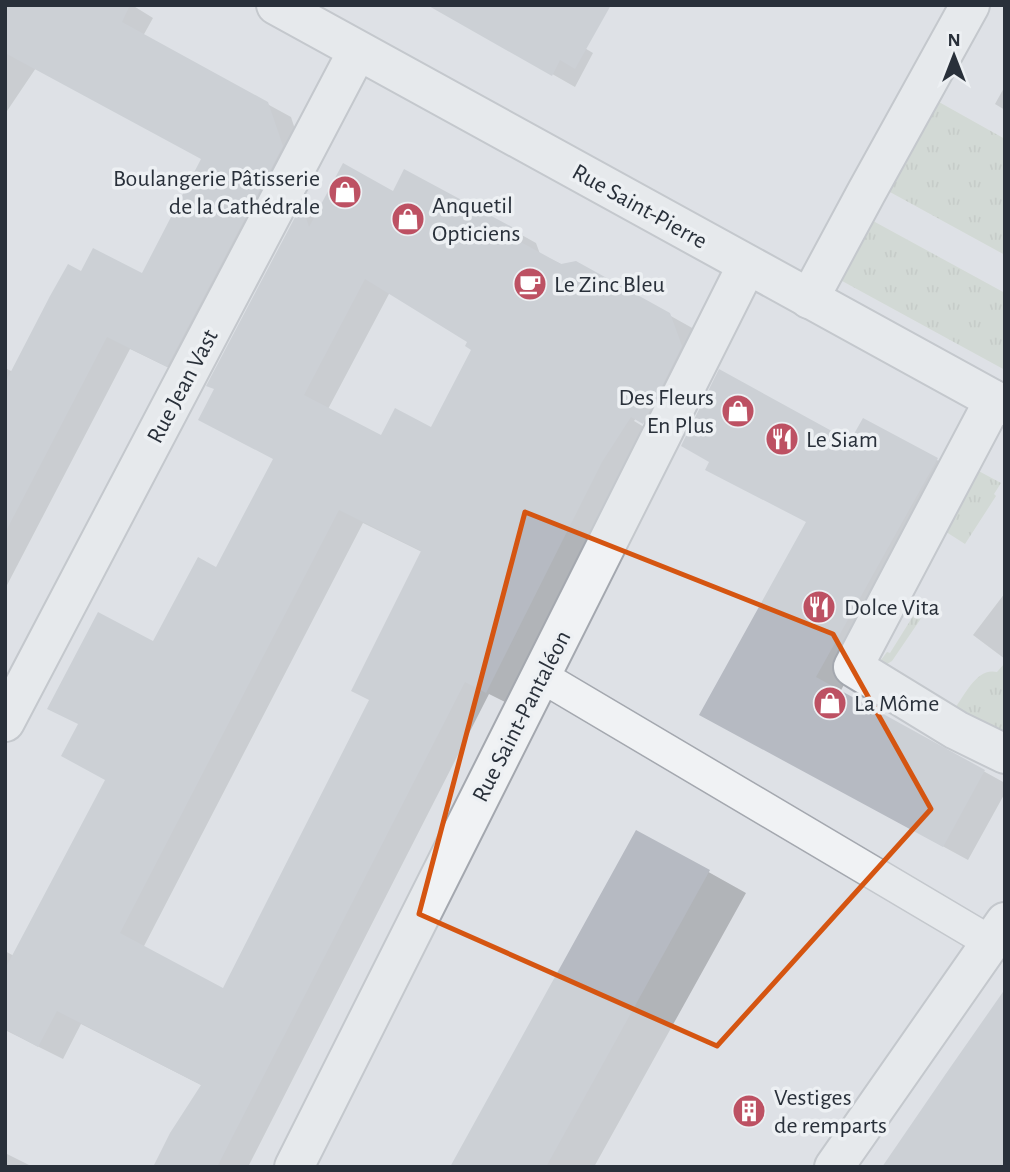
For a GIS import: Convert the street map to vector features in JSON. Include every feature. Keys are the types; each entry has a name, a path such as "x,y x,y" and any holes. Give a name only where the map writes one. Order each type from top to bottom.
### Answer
{"street":[{"name":"Rue Saint-Pierre","path":"276,5 999,403"},
{"path":"809,299 970,5"},
{"name":"Rue Jean Vast","path":"5,722 358,50"},
{"name":"Rue Saint-Pantaléon","path":"294,1167 747,265"},
{"path":"999,403 853,667 956,730 1005,754"},
{"path":"834,1167 998,932"}],"lane":[{"path":"541,676 998,932"}],"highlighted area":[{"path":"525,512 833,634 931,809 717,1046 419,914"}],"green space":[{"path":"930,97 1005,139 1005,255 879,186"},
{"path":"864,216 1005,293 1005,370 833,276"},
{"path":"973,468 1001,483 994,494 996,496 965,544 940,528"},
{"path":"900,593 926,611 885,668 878,664 887,652 890,653 915,613 895,601"},
{"path":"1004,664 1005,729 999,738 955,708 978,678 983,674 997,672"}],"building":[{"path":"5,5 130,5 122,22 268,102 283,146 167,367 107,337 5,533 5,383 50,296 68,264 81,271 93,248 142,273 201,159 5,53"},
{"path":"427,5 611,5 575,69 560,60 552,76"},
{"path":"343,163 393,191 404,169 512,227 517,240 561,264 576,261 670,313 682,346 643,424 631,417 602,462 486,693 465,682 217,1167 153,1167 170,1133 201,1085 57,1011 38,1047 5,1029 5,969 105,780 61,756 78,724 47,709 98,612 153,641 198,557 216,567 273,459 198,420 214,389 206,386 302,204 309,227","holes":["365,279 467,342 465,346 471,350 431,427 395,408 381,435 304,395","339,510 421,551 351,691 369,700 223,988 120,933"]},
{"path":"719,369 850,441 863,418 938,458 816,677 985,770 943,847 699,715 806,522 705,470 709,462 681,446"},
{"path":"636,830 710,870 546,1167 450,1167"},
{"path":"1005,989 1005,1167 882,1167 945,1075"}],"place":[{"name":"Boulangerie Pâtisserie de la Cathédrale","path":"345,192"},
{"name":"Anquetil Opticiens","path":"408,219"},
{"name":"Le Zinc Bleu","path":"530,284"},
{"name":"Des Fleurs En Plus","path":"738,411"},
{"name":"Le Siam","path":"782,439"},
{"name":"Dolce Vita","path":"819,607"},
{"name":"La Môme","path":"830,703"},
{"name":"Vestiges de remparts","path":"749,1111"}]}
